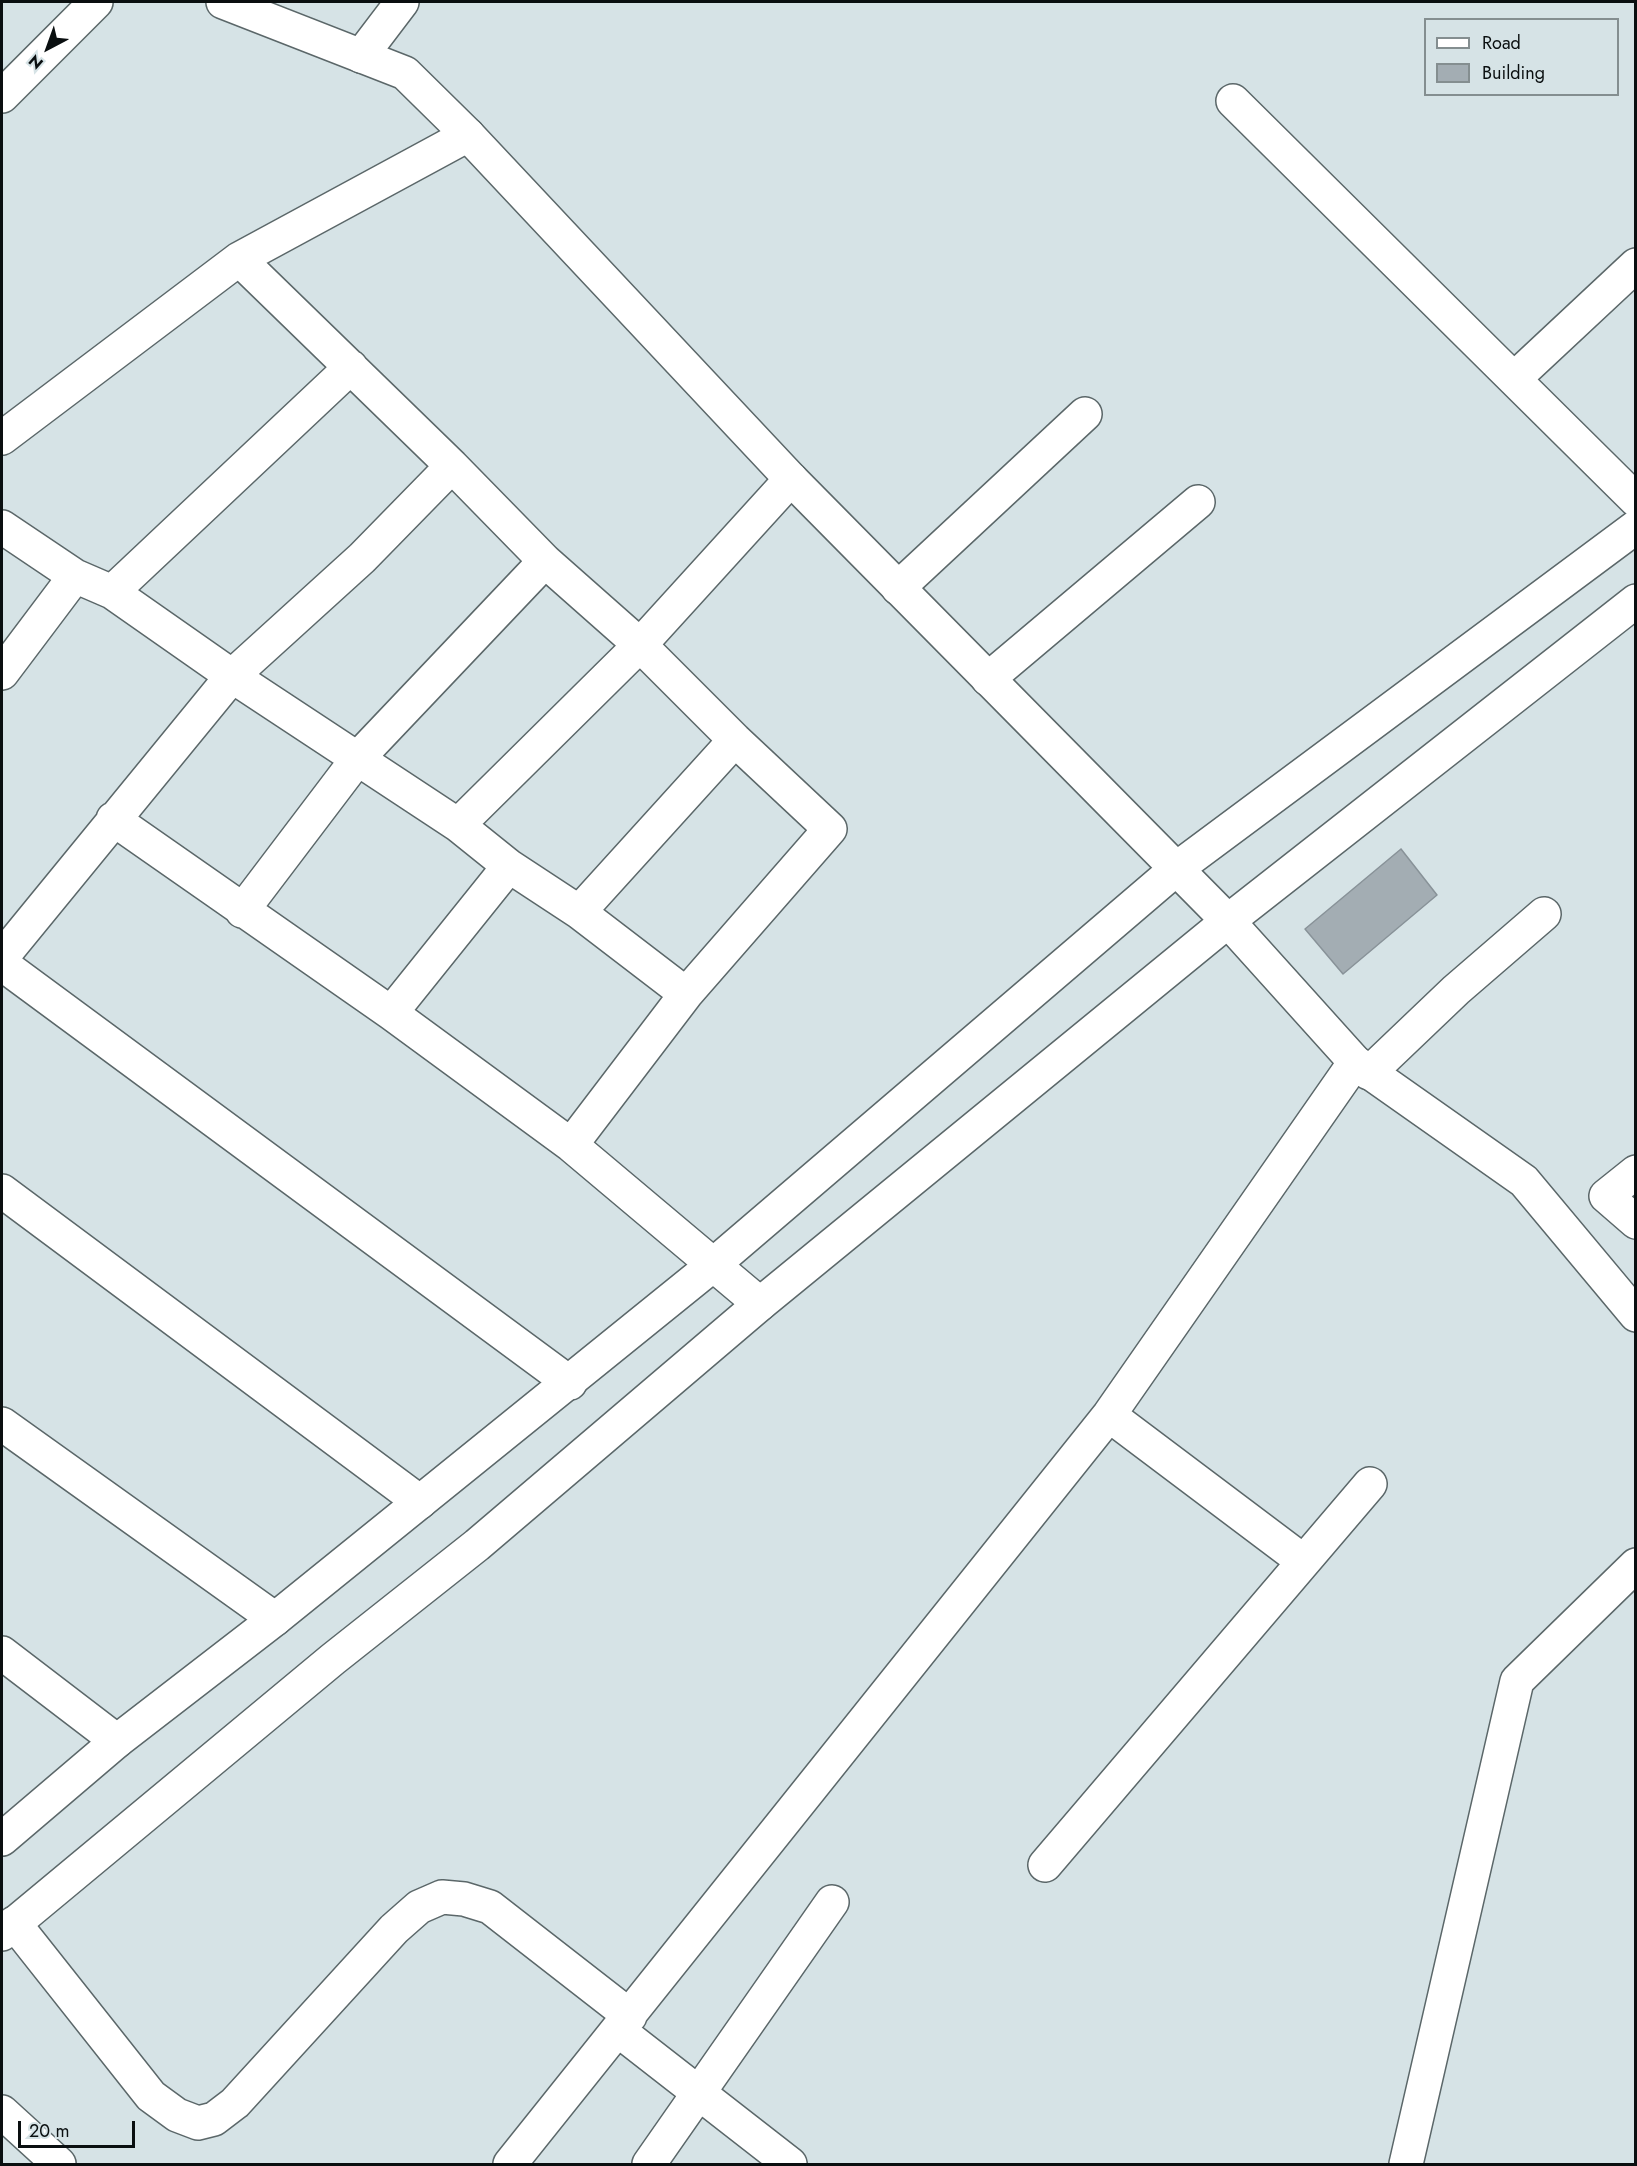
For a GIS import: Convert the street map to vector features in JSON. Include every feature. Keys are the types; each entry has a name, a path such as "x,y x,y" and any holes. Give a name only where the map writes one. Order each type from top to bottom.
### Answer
{"street":[{"path":"2,96 96,2"},
{"path":"223,2 405,73 468,135 791,479 1228,921 1362,1068 1524,1181 1635,1315"},
{"path":"361,56 402,2"},
{"path":"1233,101 1635,500"},
{"path":"2,438 238,259 468,135"},
{"path":"238,259 452,466 545,561 640,645 735,740 830,829 686,994 570,1145"},
{"path":"1514,379 1635,265"},
{"path":"112,592 351,367"},
{"path":"898,588 1085,414"},
{"path":"2,957 232,676 362,558 452,466"},
{"path":"458,825 640,645 791,479"},
{"path":"988,679 1198,502"},
{"path":"2,526 75,576 112,592 232,676 458,825 509,866 579,912 686,994"},
{"path":"2,1839 117,1741 275,1619 570,1383 713,1265 1176,869 1635,527"},
{"path":"242,911 358,758 545,561"},
{"path":"2,673 75,576"},
{"path":"790,2164 699,2094 624,2023 490,1907 464,1899 442,1897 419,1907 394,1929 235,2103 214,2119 198,2123 177,2115 151,2096 8,1929 333,1659 477,1545 760,1304 1228,921 1635,601"},
{"path":"579,912 735,740"},
{"path":"113,819 242,911 392,1012 570,1145 760,1304"},
{"path":"392,1012 509,866"},
{"path":"510,2164 1109,1415 1362,1068 1544,914"},
{"path":"2,964 570,1383"},
{"path":"1635,1172 1606,1196 1635,1222"},
{"path":"2,1191 420,1503"},
{"path":"1109,1415 1303,1561"},
{"path":"2,1424 275,1619"},
{"path":"1045,1865 1370,1484"},
{"path":"1406,2164 1517,1682 1635,1565"},
{"path":"2,1653 117,1741"},
{"path":"649,2164 831,1902"},
{"path":"2,2112 59,2164"}],"building":[{"path":"1401,849 1437,895 1343,974 1305,929"}]}
